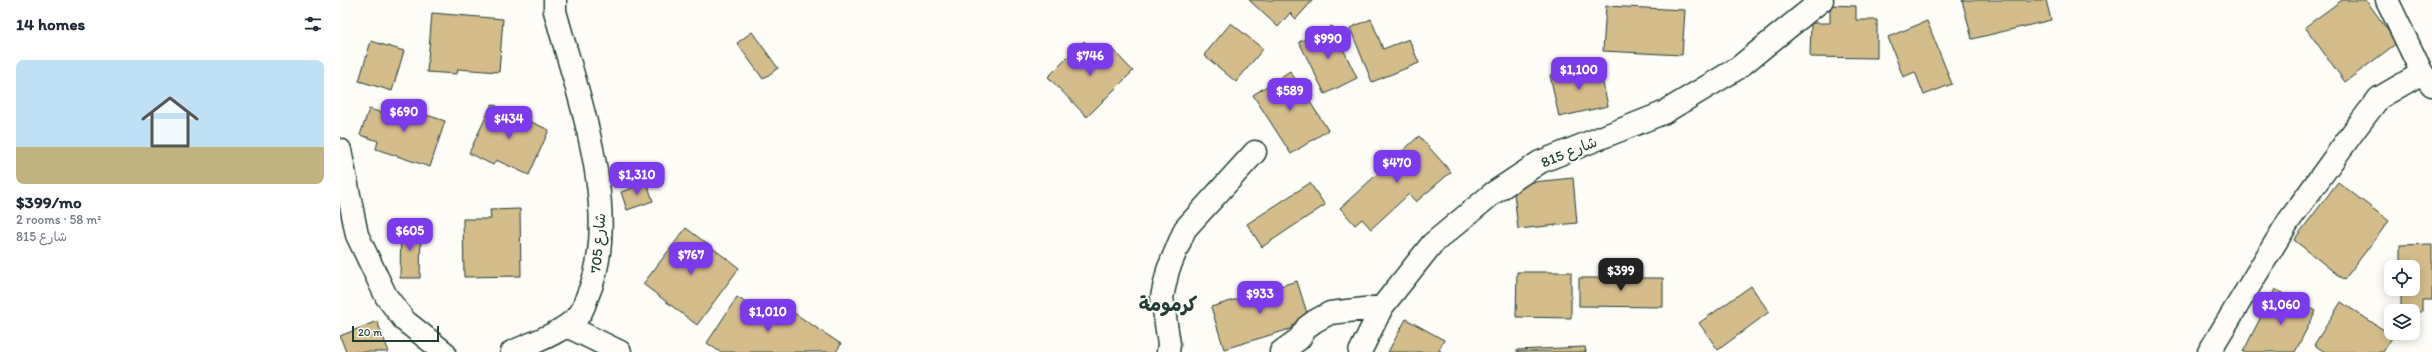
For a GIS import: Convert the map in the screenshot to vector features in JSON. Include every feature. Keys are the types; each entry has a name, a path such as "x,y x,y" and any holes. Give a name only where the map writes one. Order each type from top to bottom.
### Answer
{"street":[{"name":"شارع 705","path":"512,352 567,326 580,315 596,277 601,203 589,138 555,11 555,0"},
{"name":"شارع 815","path":"1360,352 1382,307 1432,244 1492,194 1540,162 1663,112 1738,68 1822,0"},
{"path":"2209,352 2288,222 2379,98 2427,79 2387,0"},
{"path":"340,150 357,235 386,296 405,321 444,352"},
{"path":"1168,352 1169,344 1162,297 1168,270 1184,229 1255,152"},
{"path":"1281,352 1299,339 1307,327 1315,320 1330,313 1382,307"},
{"path":"567,326 620,352"}],"building":[{"path":"1249,0 1313,0 1296,19 1290,13 1278,27"},
{"path":"1962,0 2046,0 2051,20 1972,39"},
{"path":"2342,0 2366,0 2397,43 2345,82 2305,27"},
{"path":"1830,5 1856,6 1856,20 1877,20 1877,58 1810,57 1811,23 1830,23"},
{"path":"1606,6 1685,10 1682,55 1603,51"},
{"path":"432,13 503,19 499,72 458,69 457,74 427,72"},
{"path":"1371,19 1383,49 1409,39 1419,63 1372,82 1350,28"},
{"path":"1927,21 1952,84 1924,95 1915,72 1903,77 1888,37"},
{"path":"1231,23 1263,49 1236,82 1204,55"},
{"path":"1332,26 1357,78 1325,94 1299,42"},
{"path":"752,32 778,68 763,79 737,43"},
{"path":"371,41 404,51 392,91 359,81"},
{"path":"1084,41 1101,58 1111,48 1133,71 1087,117 1048,77"},
{"path":"1599,65 1608,106 1559,117 1550,75"},
{"path":"1290,71 1328,130 1291,154 1253,95"},
{"path":"387,102 445,121 430,167 376,149 378,141 360,135 369,109 383,113"},
{"path":"492,104 549,130 529,175 496,160 493,165 469,153"},
{"path":"1419,136 1451,172 1416,202 1409,194 1371,229 1362,219 1355,225 1340,208"},
{"path":"1573,178 1577,223 1518,229 1513,184"},
{"path":"2338,182 2389,221 2344,280 2294,240"},
{"path":"647,183 653,201 627,210 621,192"},
{"path":"1310,183 1325,205 1262,247 1247,224"},
{"path":"520,209 521,276 464,277 463,219 491,219 490,210"},
{"path":"401,225 421,226 420,278 400,278"},
{"path":"686,228 739,268 697,325 643,284"},
{"path":"2432,244 2432,300 2422,300 2422,312 2420,312 2420,304 2401,304 2401,296 2420,296 2420,260 2400,260 2400,245"},
{"path":"1517,272 1571,272 1571,318 1516,317"},
{"path":"1579,278 1663,278 1663,307 1579,306"},
{"path":"1297,281 1310,323 1224,349 1211,307"},
{"path":"1751,286 1769,312 1718,350 1699,323"},
{"path":"2275,289 2316,311 2295,352 2243,352"},
{"path":"737,297 778,324 788,309 841,344 836,352 720,352 707,343"},
{"path":"2341,302 2384,330 2384,340 2390,340 2383,352 2325,352 2314,345"},
{"path":"1406,319 1444,340 1439,350 1442,352 1388,352"},
{"path":"377,321 389,352 346,352 340,336"},
{"path":"1585,347 1586,352 1517,352 1517,350"}],"district":[{"name":"كرمومة","path":"1168,304"}]}
